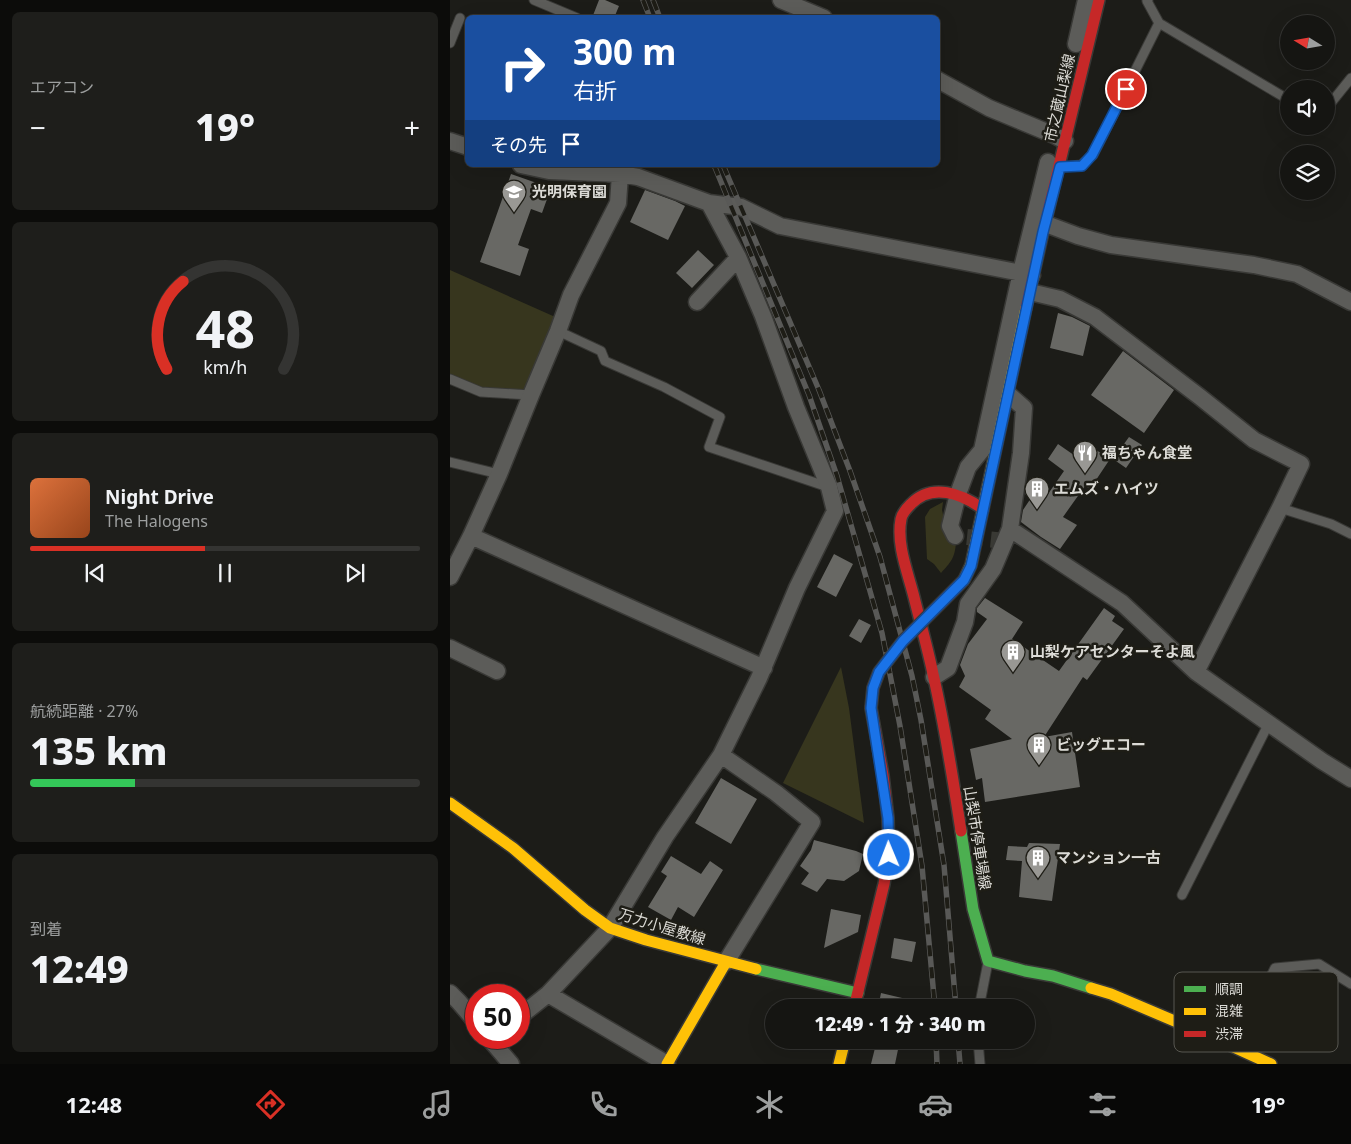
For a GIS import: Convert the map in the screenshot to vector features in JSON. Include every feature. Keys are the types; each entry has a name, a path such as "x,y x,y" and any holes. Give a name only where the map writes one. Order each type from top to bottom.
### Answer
{"main road":[{"name":"市之蔵山梨線","path":"858,993 889,855 888,818 871,708 873,688 879,672 903,641 964,580 971,566 1030,292 1028,274 1046,224 1060,167 1060,138 1099,0"},
{"name":"山梨市停車場線","path":"983,509 968,498 958,494 938,491 912,501 904,512 900,528 902,547 934,677 948,751 973,909 977,927 985,945 988,962"},
{"name":"万力小屋敷線","path":"450,803 513,848 585,910 610,928 726,962 858,993"},
{"path":"667,1064 726,962"},
{"path":"988,962 1053,976 1111,994 1174,1021"},
{"path":"856,999 858,993"},
{"path":"838,1064 842,1049"},
{"path":"1241,1052 1252,1060 1271,1064"}],"street":[{"path":"781,0 798,3 819,15"},
{"path":"955,536 950,526 958,494 968,467 982,450 1028,274 1060,138 1086,0"},
{"path":"940,81 989,108 1060,138"},
{"path":"450,141 465,146"},
{"path":"529,167 549,172 620,174 638,177 709,203 741,207 780,226 1028,274"},
{"path":"450,577 499,474 572,295 618,203 620,174"},
{"path":"530,1008 548,994 610,928 665,837 720,755 764,668 798,588 835,511 829,487 796,407 763,316 738,258 709,203"},
{"path":"1046,224 1078,236 1111,245 1245,264 1297,274 1351,302"},
{"path":"697,302 738,258"},
{"path":"1030,292 1060,299 1095,318 1254,440 1300,464 1280,508 1196,672"},
{"path":"934,677 948,668 965,622 968,604 993,569 1010,529 1021,453 1024,408 1008,394"},
{"path":"1010,529 1122,603 1196,672 1322,761 1351,779"},
{"path":"471,536 764,668"},
{"path":"450,648 498,671"},
{"path":"720,755 776,793 812,822 726,962"},
{"path":"450,993 465,1009"},
{"path":"548,994 667,1064"},
{"path":"499,1049 511,1064"}],"lane":[{"path":"534,0 570,15"},
{"path":"1148,0 1159,23 1280,95"},
{"path":"450,43 460,18"},
{"path":"1060,167 1082,166 1092,155 1159,23"},
{"path":"1335,97 1351,78"},
{"path":"558,331 601,351 605,361 664,387 720,417 709,448 829,487"},
{"path":"450,379 481,392 531,395"},
{"path":"450,462 499,474"},
{"path":"1280,508 1331,524 1351,534"},
{"path":"1182,895 1269,723"},
{"path":"981,999 988,962"},
{"path":"1272,972 1274,968 1320,964 1332,972"},
{"path":"1338,976 1351,984"},
{"path":"979,1049 980,1064"}],"shaded area":[{"path":"450,270 562,320 531,395 481,392 450,379"},
{"path":"943,502 942,510 948,537 956,542 952,559 941,573 927,559 925,517 930,509"},
{"path":"841,667 849,708 864,823 783,783"}],"building":[{"path":"599,0 605,0 619,6 615,15 593,15"},
{"path":"511,174 551,188 542,213 531,209 518,245 529,249 520,276 480,262"},
{"path":"645,190 685,206 668,240 630,222"},
{"path":"698,250 714,265 692,288 676,273"},
{"path":"1058,313 1072,317 1090,326 1083,356 1050,348"},
{"path":"1123,351 1174,390 1144,433 1091,395"},
{"path":"1129,437 1142,445 1126,468 1113,459"},
{"path":"1058,444 1081,460 1090,446 1110,459 1090,489 1085,486 1063,517 1077,525 1060,549 1021,522 1023,510 1031,498 1025,494 1033,483 1048,494 1064,471 1048,459"},
{"path":"834,554 853,564 836,597 817,587"},
{"path":"985,598 1023,622 1012,639 1059,671 1104,608 1115,616 1112,621 1124,629 1087,680 1083,677 1044,737 1072,732 1080,787 985,802 982,778 976,780 970,749 1012,739 985,719 991,710 959,687 965,676 960,665 968,644 987,619 977,612 977,608"},
{"path":"859,619 871,625 861,643 849,636"},
{"path":"721,778 757,799 731,844 695,823"},
{"path":"814,840 863,854 859,871 844,881 827,879 817,892 801,884 809,873 800,866 811,850"},
{"name":"マンション一古","path":"1029,843 1060,844 1052,901 1019,897 1022,861 1006,860 1008,846 1027,847"},
{"path":"671,856 701,874 710,861 723,870 694,917 678,907 671,920 648,907 667,876 661,872"},
{"path":"831,909 861,915 858,932 824,948"},
{"path":"894,938 916,942 912,962 891,958"},
{"path":"881,993 906,999 880,999"},
{"path":"875,1049 898,1049 895,1064 871,1064"}],"tunnel":[{"path":"967,537 1005,541"}],"railway":[{"path":"643,0 649,15"},
{"path":"653,0 659,15"},
{"path":"715,167 809,395 837,476 882,633 900,726 922,866 934,999"},
{"path":"724,167 819,390 880,557 912,676 921,720 944,865 955,999"},
{"path":"936,1049 937,1064"},
{"path":"959,1049 960,1064"}],"traffic: fast":[{"path":"961,831 973,909 988,961 1053,976 1091,988"},
{"path":"756,969 858,993"}],"traffic: slow":[{"path":"964,580 971,565 1026,308"},
{"path":"450,803 513,848 585,910 610,928 646,940 756,969"},
{"path":"667,1064 726,962"},
{"path":"1091,988 1111,994 1174,1021"},
{"path":"839,1064 843,1049"},
{"path":"1245,1052 1271,1064"}],"traffic: jam":[{"path":"1026,308 1099,0"},
{"path":"961,831 941,713 927,647 904,560 900,529 905,511 919,497 928,493 937,492 957,495 983,509"},
{"path":"871,708 873,688 879,672 903,641 964,580"},
{"path":"856,999 884,884 889,855 888,818 883,775 871,708"}],"place":[{"name":"光明保育園","path":"514,213"},
{"name":"福ちゃん食堂","path":"1085,474"},
{"name":"エムズ・ハイツ","path":"1037,510"},
{"name":"山梨ケアセンターそよ風","path":"1013,673"},
{"name":"ビッグエコー","path":"1039,766"},
{"name":"マンション一古","path":"1038,879"}],"route":[{"path":"889,855 888,818 871,708 873,688 879,672 903,641 964,580 971,566 1043,232 1060,167 1082,166 1092,155 1126,89"}]}
